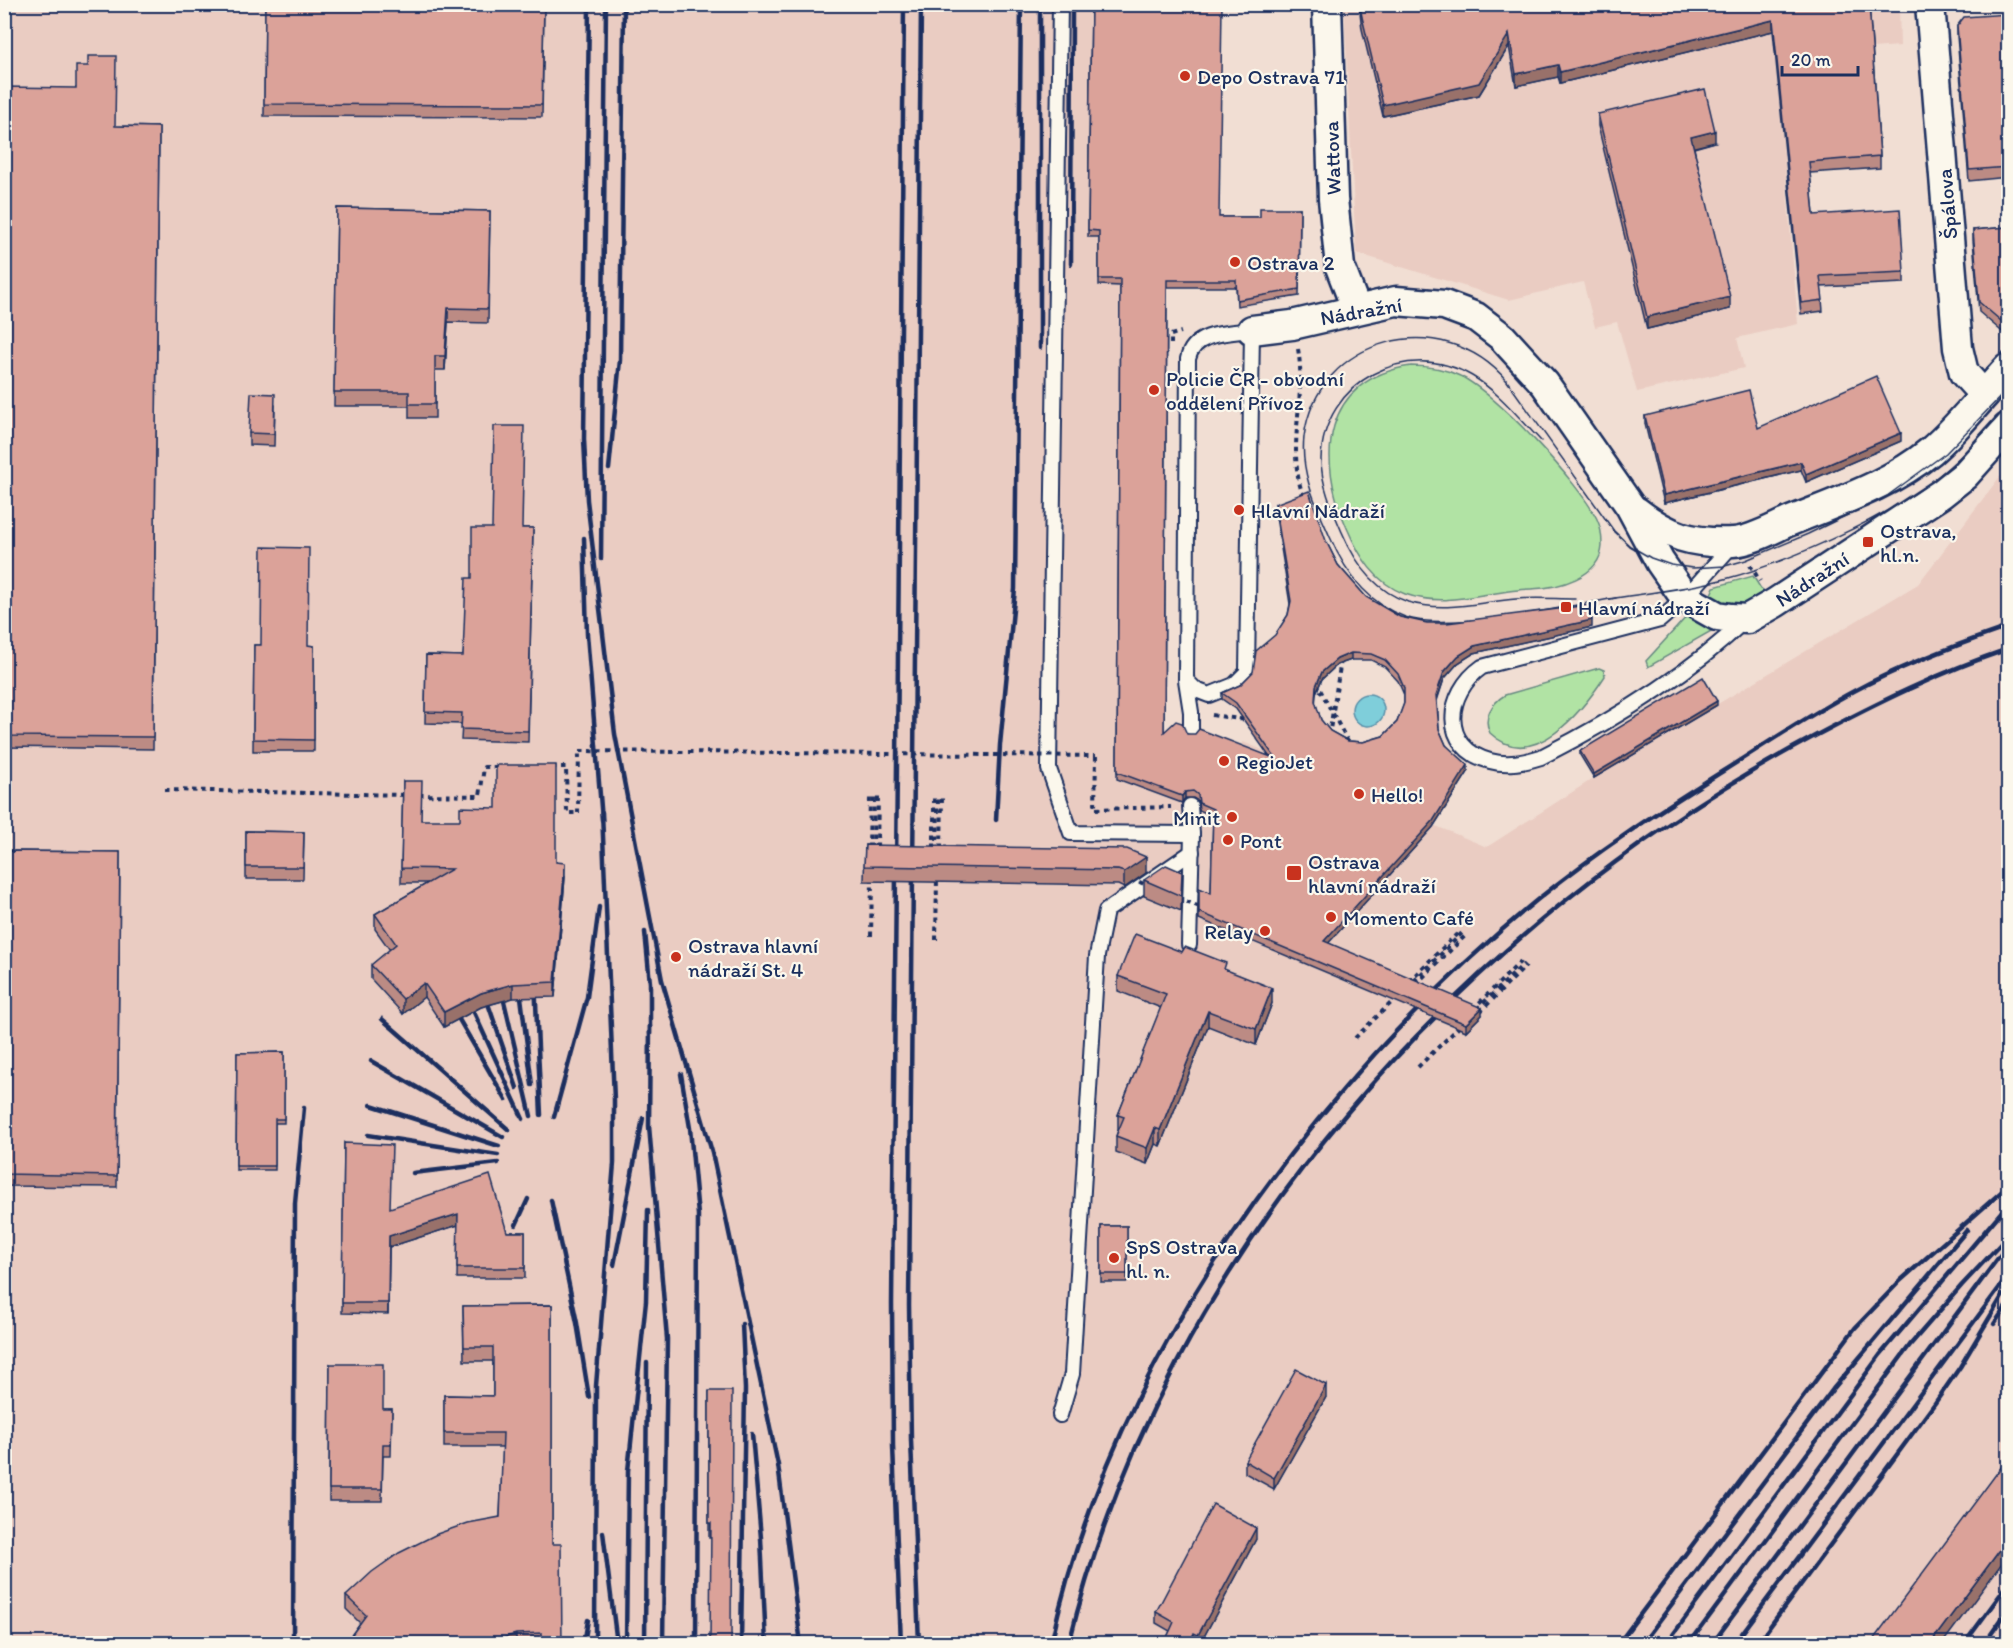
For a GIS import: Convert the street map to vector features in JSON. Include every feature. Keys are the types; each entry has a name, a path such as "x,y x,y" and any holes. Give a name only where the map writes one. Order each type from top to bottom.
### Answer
{"street":[{"name":"Wattova","path":"1327,4 1333,199 1340,267 1356,308"},
{"name":"Špálova","path":"1936,5 1960,358 1967,379 1984,395"},
{"name":"Nádražní","path":"1252,330 1292,325 1356,308 1396,301 1421,302 1460,309 1476,317 1502,337 1538,376 1630,506 1660,562 1685,598 1717,616 1747,619 1775,603 1955,484 2008,427"},
{"name":"Nádražní","path":"1630,506 1657,528 1676,537 1735,542 1895,475 1938,445 2008,368"}],"lane":[{"path":"1060,4 1049,769 1071,833 1192,834"},
{"path":"1186,680 1196,690 1209,695 1234,685 1247,672 1252,330 1204,339 1192,347 1188,359 1186,680 1191,712 1191,733"},
{"path":"1735,542 1685,598 1660,620 1482,667 1462,685 1455,697 1452,709 1456,732 1471,751 1490,761 1518,763 1541,757 1680,675 1710,653 1747,619"},
{"path":"1189,945 1192,852 1190,806"},
{"path":"1060,1415 1072,1374 1097,956 1106,911 1192,852"}],"path":[{"path":"1735,542 1775,603"},
{"path":"1327,745 1341,655"},
{"path":"1313,676 1351,747"},
{"path":"542,767 566,766 567,813 578,813 579,751 1096,756 1095,809 1157,805"},
{"path":"165,790 480,796 484,767 507,767"},
{"path":"873,850 874,797 873,850"},
{"path":"937,851 938,798 937,851"},
{"path":"871,936 872,874"},
{"path":"936,874 936,940"},
{"path":"1122,874 1151,887"},
{"path":"1171,895 1211,912"},
{"path":"1410,984 1462,933"},
{"path":"1473,1014 1524,963"},
{"path":"1355,1038 1400,994"},
{"path":"1418,1067 1464,1022"}],"shaded area":[{"path":"5,5 1091,5 1099,214 1099,285 1122,284 1117,771 1119,777 1213,815 1243,742 1410,809 1409,815 1487,847 1594,778 1918,584 2008,466 2008,1643 5,1644"},
{"path":"1344,5 1899,5 1900,46 1776,55 1798,324 1737,338 1744,368 1637,392 1617,322 1595,327 1583,282 1509,300 1356,253"}],"green space":[{"path":"1411,366 1430,367 1460,376 1494,400 1535,440 1588,503 1597,519 1602,546 1594,566 1576,579 1553,586 1468,598 1436,600 1405,594 1377,576 1363,558 1352,538 1337,502 1331,475 1330,450 1334,426 1343,405 1359,387 1381,374"},
{"path":"1753,576 1768,600 1753,605 1739,606 1710,597 1714,587"},
{"path":"1689,614 1715,626 1713,630 1648,667 1646,661"},
{"path":"1599,668 1604,670 1605,676 1596,690 1570,720 1555,733 1539,742 1523,746 1506,744 1490,733 1488,716 1496,702 1505,695"}],"water":[{"path":"1368,694 1379,699 1384,710 1379,721 1368,726 1357,721 1352,710 1357,699"}],"building":[{"path":"265,4 544,4 542,105 264,104"},
{"path":"1091,4 1222,4 1219,217 1260,217 1260,208 1300,208 1299,289 1237,300 1236,280 1167,280 1164,732 1176,721 1182,723 1187,734 1195,734 1199,729 1276,759 1236,703 1222,693 1240,685 1253,672 1256,651 1275,635 1288,615 1291,601 1275,504 1309,491 1326,541 1338,565 1366,597 1400,617 1427,623 1447,623 1589,605 1592,620 1474,646 1458,656 1444,672 1436,695 1439,729 1446,745 1468,765 1433,821 1324,941 1482,1008 1466,1024 1199,912 1199,888 1211,893 1213,809 1199,803 1198,795 1193,791 1185,792 1182,796 1117,772 1120,279 1099,279 1099,231 1088,230","holes":["1351,653 1371,654 1385,660 1398,674 1404,688 1404,703 1397,722 1383,736 1363,742 1348,741 1330,731 1321,720 1315,701 1316,686 1322,672 1337,659"]},
{"path":"1360,4 1869,4 1880,156 1809,162 1814,215 1900,209 1904,272 1820,276 1823,300 1801,303 1773,20 1560,72 1558,65 1516,74 1509,34 1479,83 1383,105"},
{"path":"2008,14 2008,167 1969,170 1957,26 1964,17"},
{"path":"88,56 116,56 115,126 159,127 153,737 4,736 4,87 76,88 76,66 88,66"},
{"path":"1705,89 1715,131 1691,137 1730,297 1647,317 1598,114"},
{"path":"337,208 490,211 488,309 448,308 445,356 435,356 435,404 409,404 409,392 334,392"},
{"path":"2008,227 2007,326 1979,302 1973,230"},
{"path":"1876,376 1901,433 1806,474 1801,462 1664,495 1645,416 1749,390 1758,428"},
{"path":"251,393 275,394 274,434 249,433"},
{"path":"494,426 524,426 522,528 533,528 528,731 461,729 462,713 425,712 426,655 463,656 466,578 472,578 472,528 492,528"},
{"path":"262,547 309,548 308,645 314,646 314,740 253,739 254,645 261,645"},
{"path":"1703,677 1717,701 1594,774 1580,751"},
{"path":"496,765 556,765 556,862 565,863 555,982 513,984 481,993 444,1012 424,983 403,999 371,965 396,944 375,914 452,869 401,868 403,781 422,781 421,820 460,820 460,807 496,808"},
{"path":"246,831 304,832 303,867 246,867"},
{"path":"865,845 1127,849 1146,857 1124,872 1118,870 864,866"},
{"path":"4,851 120,852 117,1176 4,1174"},
{"path":"1166,865 1182,872 1181,896 1144,880"},
{"path":"1135,934 1182,952 1185,947 1226,963 1224,969 1272,988 1256,1029 1208,1011 1160,1130 1155,1128 1147,1148 1116,1136 1124,1117 1118,1115 1166,994 1118,976"},
{"path":"284,1052 284,1119 275,1119 275,1166 236,1166 237,1053"},
{"path":"344,1143 392,1145 390,1208 490,1175 507,1232 525,1232 525,1268 457,1268 458,1214 389,1236 388,1303 342,1303"},
{"name":"SpS Ostrava hl. n.","path":"1101,1226 1127,1226 1127,1274 1101,1274"},
{"path":"552,1305 552,1544 561,1544 562,1644 542,1644 542,1633 516,1634 483,1644 345,1644 366,1615 346,1596 372,1572 399,1553 437,1534 468,1523 500,1517 503,1433 444,1433 444,1395 493,1396 493,1347 464,1347 463,1306"},
{"path":"330,1364 383,1364 383,1409 392,1409 391,1444 383,1444 382,1489 329,1489"},
{"path":"1296,1369 1326,1385 1274,1478 1245,1461"},
{"path":"709,1391 732,1391 731,1644 710,1644"},
{"path":"2008,1458 2008,1539 1930,1644 1870,1644"},
{"path":"1213,1504 1256,1528 1198,1635 1194,1633 1189,1644 1164,1644 1174,1622 1156,1612"}],"tram line":[{"path":"1616,598 1508,616 1449,621 1424,621 1405,617 1379,604 1350,574 1336,550 1319,513 1304,463 1304,437 1314,402 1332,375 1357,355 1386,343 1418,339 1450,343 1480,357 1507,381 1614,531 1630,546 1651,558 1671,565 1693,568 1725,566 1746,560 1808,534 1887,496 1946,453 2008,389"},
{"path":"1541,441 1509,406 1472,376 1447,365 1421,362 1396,365 1373,374 1353,389 1336,408 1325,432 1321,468 1331,505 1353,554 1368,575 1396,597 1408,602 1435,607 1523,598 1575,599"},
{"path":"1608,599 1725,579 1802,552 1857,527 1927,485 1970,447 2008,406"}],"railway":[{"path":"589,4 584,439 587,500 615,734 662,980 712,1152 778,1465 801,1644"},
{"path":"601,559 606,4"},
{"path":"609,469 620,360 624,4"},
{"path":"901,1644 893,1446 892,1304 904,4"},
{"path":"919,1644 911,1440 909,1305 921,4"},
{"path":"996,820 1000,745 1015,589 1021,4"},
{"path":"1040,4 1040,348"},
{"path":"1071,264 1072,4"},
{"path":"584,538 587,634 602,820"},
{"path":"1051,1644 1081,1537 1122,1432 1173,1331 1233,1233 1301,1141 1375,1054 1454,973 1537,900 1628,832 1788,730 1854,691 1930,656 2008,627"},
{"path":"1069,1644 1114,1501 1176,1364 1254,1235 1346,1114 1450,1003 1564,902 1685,813 1813,737 1861,712 1933,678 2008,649"},
{"path":"595,1644 596,1386 614,1163 614,1100 602,812"},
{"path":"554,1117 587,997 599,907"},
{"path":"645,932 650,983 650,1034"},
{"path":"535,980 541,1115"},
{"path":"519,981 532,1085"},
{"path":"500,984 531,1116"},
{"path":"483,989 517,1088"},
{"path":"466,995 523,1119"},
{"path":"450,1004 506,1100"},
{"path":"382,1019 509,1130"},
{"path":"650,1026 649,1126 667,1339 663,1644"},
{"path":"371,1061 503,1137"},
{"path":"681,1074 690,1128 698,1215 696,1644"},
{"path":"371,1105 499,1146"},
{"path":"293,1644 295,1203 304,1108"},
{"path":"614,1265 643,1118"},
{"path":"368,1135 498,1155"},
{"path":"413,1173 498,1163"},
{"path":"1618,1644 1855,1328 1900,1281 2008,1186"},
{"path":"516,1225 528,1199"},
{"path":"551,1200 577,1323 589,1397"},
{"path":"1666,1644 1880,1355 2008,1204"},
{"path":"626,1644 628,1471 646,1301 648,1210"},
{"path":"1642,1644 1833,1389 1967,1230"},
{"path":"1689,1644 1910,1345 2008,1236"},
{"path":"1712,1644 2001,1254"},
{"path":"1734,1644 2008,1276"},
{"path":"1757,1644 1935,1403 1960,1367 2003,1295"},
{"path":"1994,1324 2008,1304"},
{"path":"741,1644 745,1389 742,1324"},
{"path":"645,1644 647,1363"},
{"path":"752,1434 761,1538 766,1644"},
{"path":"603,1532 617,1644"},
{"path":"1964,1644 2008,1584"},
{"path":"1984,1644 2008,1610"},
{"path":"584,1644 588,1620"}],"place":[{"name":"Depo Ostrava 71","path":"1185,76"},
{"name":"Ostrava 2","path":"1235,262"},
{"name":"Policie ČR - obvodní oddělení Přívoz","path":"1154,390"},
{"name":"Hlavní Nádraží","path":"1239,510"},
{"name":"Ostrava, hl.n.","path":"1868,542"},
{"name":"Hlavní nádraží","path":"1566,607"},
{"name":"RegioJet","path":"1224,761"},
{"name":"Hello!","path":"1359,794"},
{"name":"Minit","path":"1232,817"},
{"name":"Pont","path":"1228,840"},
{"name":"Ostrava hlavní nádraží","path":"1294,873"},
{"name":"Momento Café","path":"1331,917"},
{"name":"Relay","path":"1265,931"},
{"name":"Ostrava hlavní nádraží St. 4","path":"676,957"},
{"name":"SpS Ostrava hl. n.","path":"1114,1258"}]}
